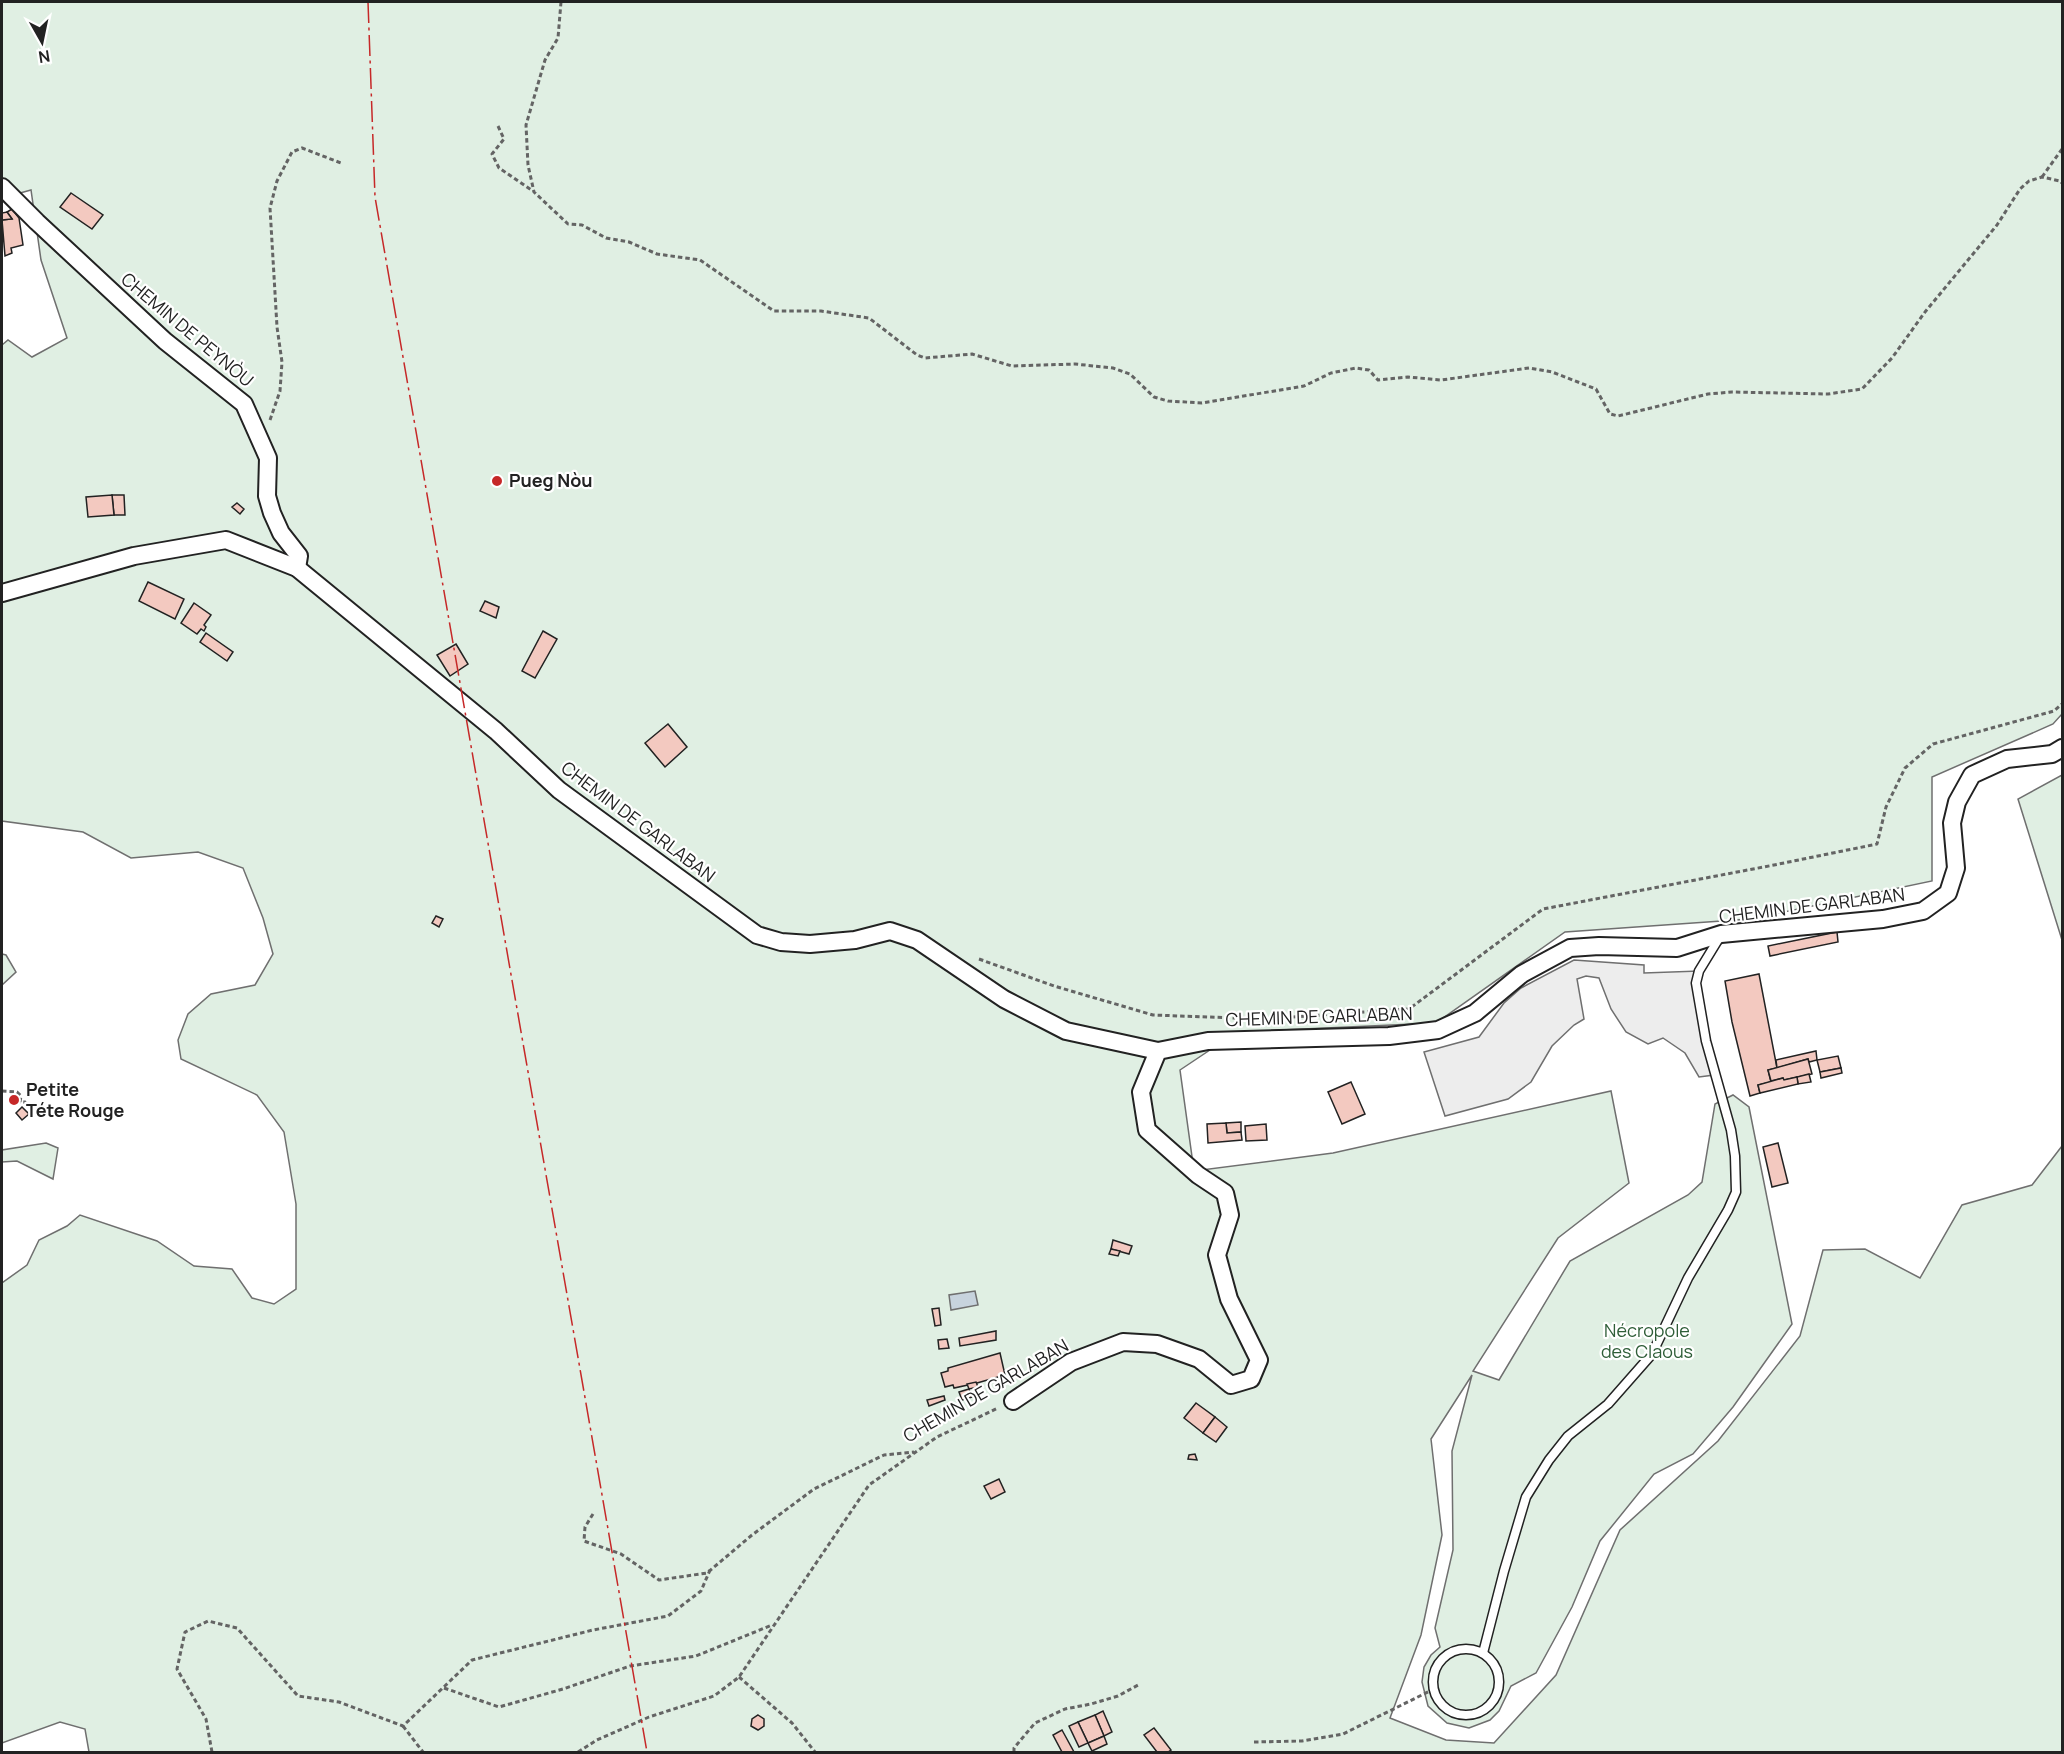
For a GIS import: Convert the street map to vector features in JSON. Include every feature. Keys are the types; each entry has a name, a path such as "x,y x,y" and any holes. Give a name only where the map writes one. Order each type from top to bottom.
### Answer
{"street":[{"name":"CHEMIN DE PEYNÒU","path":"2,187 165,341 244,404 268,458 267,496 281,533 299,556 297,568"},
{"name":"CHEMIN DE GARLABAN","path":"2,593 134,556 226,540 297,568 496,731 559,790 757,935 781,942 810,944 855,940 890,931 916,940 1004,999 1066,1031 1158,1051 1208,1041 1389,1036 1438,1030 1476,1013 1522,974 1570,948 1599,946 1677,948 1721,934 1883,919 1923,911 1947,893 1953,877 1956,868 1952,823 1957,802 1972,775 2007,759 2052,754 2062,748"},
{"name":"CHEMIN DE GARLABAN","path":"1014,1401 1071,1362 1123,1342 1157,1344 1199,1359 1231,1385 1251,1379 1259,1360 1229,1299 1217,1255 1230,1215 1225,1193 1167,1150 1147,1130 1141,1092 1158,1051"}],"lane":[{"path":"1483,1653 1526,1497 1549,1460 1568,1436 1608,1404 1652,1354 1688,1278 1736,1192 1735,1156 1731,1130 1706,1041 1696,983 1699,971 1721,934"},
{"path":"1470,1648 1483,1653 1494,1662 1499,1675 1499,1689 1493,1702 1483,1711 1470,1715 1456,1714 1444,1707 1435,1696 1433,1682 1436,1668 1444,1657 1456,1650 1470,1648"}],"path":[{"path":"534,192 528,165 526,125 545,60 558,38 561,2"},
{"path":"498,126 504,139 492,154 499,168 534,192 568,224 582,225 606,238 629,242 657,254 700,260 774,311 821,311 869,318 917,355 925,358 972,354 1012,366 1075,364 1113,368 1130,374 1154,397 1168,401 1202,403 1304,386 1331,373 1356,368 1369,370 1378,380 1408,377 1441,381 1529,368 1552,372 1596,389 1610,414 1618,416 1708,394 1732,392 1828,394 1862,388 1892,358 1925,312 1997,225 2020,189 2029,181 2042,177 2060,180 2062,183"},
{"path":"259,440 269,426 280,391 282,362 277,327 270,208 277,181 292,152 302,148 341,163"},
{"path":"2042,177 2062,149"},
{"path":"969,956 1054,986 1153,1015 1263,1019 1409,1009 1543,909 1877,844 1886,807 1905,768 1933,744 2055,711 2062,704"},
{"path":"2,1091 18,1092 21,1096 20,1102 25,1102 26,1106 33,1104"},
{"name":"CHEMIN DE GARLABAN","path":"578,1752 597,1740 649,1717 714,1696 739,1677 869,1485 937,1437 1014,1401"},
{"path":"593,1514 585,1527 584,1541 621,1554 658,1580 706,1572 752,1534 814,1489 884,1455 916,1452"},
{"path":"403,1726 472,1660 592,1630 668,1616 701,1591 710,1570"},
{"path":"212,1752 206,1719 177,1669 185,1632 208,1621 237,1628 298,1696 339,1702 403,1726 423,1752"},
{"path":"443,1688 499,1707 563,1689 630,1666 696,1656 773,1624"},
{"path":"739,1677 792,1724 815,1752"},
{"path":"1014,1752 1014,1748 1035,1724 1065,1709 1118,1696 1140,1684"},
{"path":"1254,1742 1302,1741 1343,1734 1434,1689"}],"green space":[{"name":"Nécropole des Claous","path":"2,2 2062,2 2062,714 2053,724 1932,777 1932,881 1750,919 1565,932 1436,1023 1237,1032 1180,1070 1194,1171 1333,1153 1611,1091 1629,1183 1558,1238 1473,1371 1499,1380 1570,1261 1688,1195 1702,1182 1715,1104 1733,1095 1749,1107 1792,1324 1733,1407 1693,1454 1654,1474 1600,1541 1572,1607 1536,1673 1511,1686 1499,1711 1490,1720 1469,1728 1447,1723 1428,1706 1422,1682 1424,1667 1431,1655 1440,1647 1435,1628 1453,1550 1452,1451 1472,1375 1431,1439 1442,1535 1421,1635 1390,1718 1446,1740 1494,1743 1556,1675 1620,1530 1718,1441 1800,1336 1823,1250 1865,1249 1920,1278 1962,1205 2032,1185 2062,1146 2062,1752 89,1752 85,1729 60,1722 2,1743 2,1283 27,1265 39,1240 67,1226 80,1215 157,1241 194,1266 232,1269 252,1298 274,1304 296,1289 296,1204 284,1132 257,1095 181,1059 178,1040 188,1014 211,994 255,985 273,954 263,918 243,868 198,852 131,858 83,832 2,821 2,345 8,340 32,357 67,338 41,260 31,190 2,198"},
{"path":"2062,775 2062,940 2018,799"},
{"path":"2,954 6,955 16,972 2,985"},
{"path":"46,1143 58,1148 53,1179 17,1161 2,1162 2,1150"}],"shaded area":[{"path":"1574,960 1644,965 1644,973 1699,971 1696,983 1714,1075 1699,1077 1685,1053 1663,1038 1648,1044 1626,1032 1611,1009 1599,978 1586,976 1577,979 1584,1019 1574,1025 1552,1046 1531,1082 1508,1099 1445,1116 1424,1052 1479,1037 1504,1003 1521,988"},
{"path":"975,1291 978,1305 951,1310 949,1295"}],"building":[{"path":"71,193 103,215 92,229 60,207"},
{"path":"12,209 19,218 23,245 11,248 12,253 5,256 2,220 12,219 7,212"},
{"path":"7,212 12,219 2,220 2,213"},
{"path":"112,495 124,495 125,515 114,515"},
{"path":"112,495 114,515 88,517 86,497"},
{"path":"237,503 244,509 240,514 232,507"},
{"path":"148,582 184,599 175,619 139,601"},
{"path":"485,601 499,607 496,618 480,611"},
{"path":"194,603 211,615 204,625 206,627 204,631 201,629 197,634 181,623"},
{"path":"543,631 557,639 535,678 522,671"},
{"path":"206,633 233,652 227,661 200,642"},
{"path":"456,644 468,664 450,676 437,655"},
{"path":"668,724 687,747 665,767 645,743"},
{"path":"436,916 443,919 439,927 432,923"},
{"path":"1837,932 1838,942 1770,956 1768,946"},
{"path":"1759,974 1777,1068 1768,1070 1771,1082 1758,1085 1760,1093 1750,1096 1732,1022 1725,981"},
{"path":"1816,1051 1817,1060 1809,1062 1808,1059 1777,1068 1776,1060"},
{"path":"1838,1056 1841,1068 1820,1072 1817,1060"},
{"path":"1808,1059 1812,1074 1771,1081 1768,1070"},
{"path":"1841,1068 1842,1073 1821,1078 1820,1072"},
{"path":"1809,1074 1811,1082 1798,1084 1797,1077"},
{"path":"1797,1077 1798,1084 1760,1093 1758,1085 1783,1078 1784,1080"},
{"path":"1351,1082 1365,1114 1342,1124 1328,1092"},
{"path":"22,1107 29,1114 22,1120 16,1113"},
{"path":"1241,1122 1241,1132 1227,1133 1226,1123"},
{"path":"1226,1123 1227,1133 1241,1132 1242,1140 1208,1143 1207,1124"},
{"path":"1266,1124 1267,1140 1246,1141 1245,1126"},
{"path":"1778,1143 1788,1183 1772,1187 1763,1147"},
{"path":"1113,1240 1132,1246 1129,1254 1111,1249"},
{"path":"1111,1249 1120,1251 1118,1256 1109,1254"},
{"path":"939,1308 941,1325 935,1326 932,1309"},
{"path":"996,1331 996,1340 960,1346 959,1338"},
{"path":"947,1339 949,1348 939,1349 938,1340"},
{"path":"1000,1353 1005,1375 954,1388 953,1385 945,1387 941,1373 948,1371 948,1368"},
{"path":"976,1382 978,1387 969,1389 967,1384"},
{"path":"969,1389 972,1397 962,1400 959,1392"},
{"path":"944,1396 945,1400 929,1406 927,1400"},
{"path":"1196,1403 1215,1417 1203,1433 1184,1418"},
{"path":"1215,1417 1227,1427 1216,1442 1203,1433"},
{"path":"1195,1454 1197,1460 1188,1459 1189,1455"},
{"path":"999,1479 1005,1492 991,1499 984,1486"},
{"path":"1103,1711 1112,1732 1104,1736 1095,1715"},
{"path":"758,1715 764,1719 764,1726 758,1730 751,1726 752,1719"},
{"path":"1095,1715 1104,1736 1088,1743 1078,1722"},
{"path":"1078,1722 1088,1743 1079,1747 1069,1726"},
{"path":"1154,1728 1171,1750 1157,1752 1144,1735"},
{"path":"1062,1730 1074,1752 1062,1752 1053,1735"},
{"path":"1104,1736 1107,1744 1092,1751 1088,1743"}],"fence":[{"path":"2,1106 2,1138"}],"power":[{"path":"368,2 375,197 647,1752"}],"place":[{"name":"Pueg Nòu","path":"497,481"},
{"name":"Petite Téte Rouge","path":"14,1100"}]}
